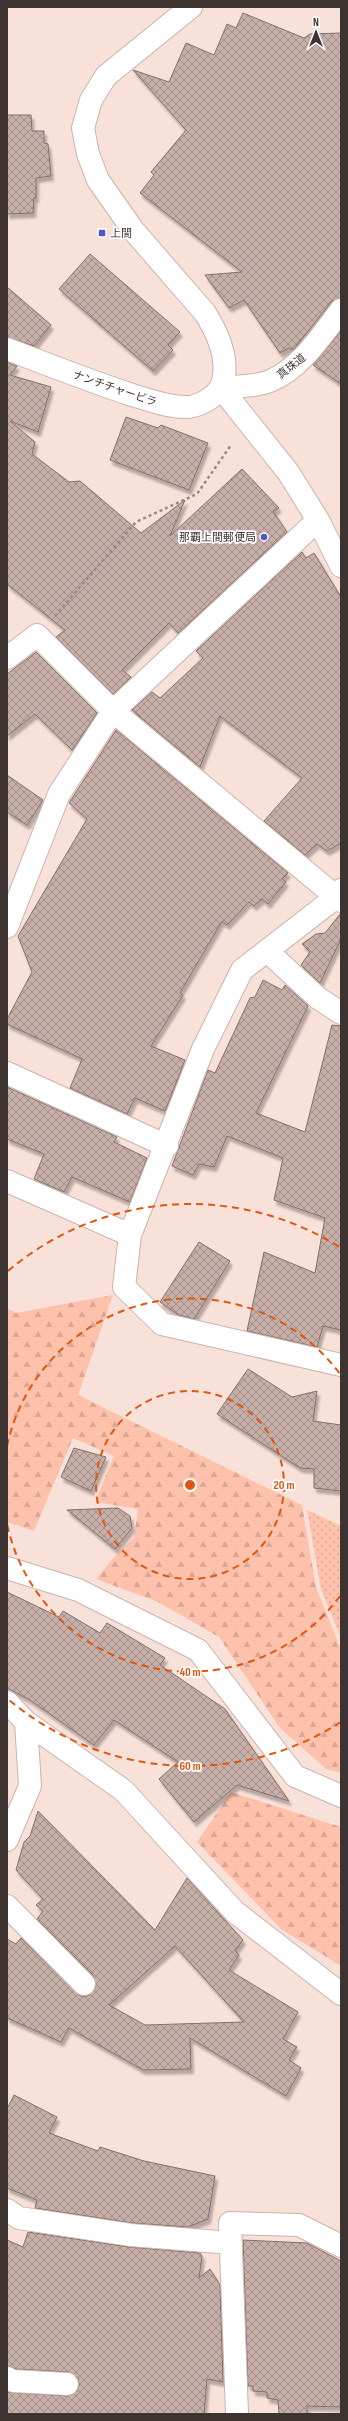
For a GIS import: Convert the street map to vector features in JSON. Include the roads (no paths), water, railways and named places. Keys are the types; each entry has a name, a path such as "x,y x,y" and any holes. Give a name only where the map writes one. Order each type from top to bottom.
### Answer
{"street":[{"path":"191,7 106,76 91,100 83,128 88,154 98,180 133,230 205,313 214,327 221,343 225,373 221,388 288,472 318,520 341,566"},
{"name":"真珠道","path":"221,388 269,382 288,371 307,354 341,310"},
{"name":"ナンチチャービラ","path":"7,349 103,385 160,404 189,407 204,402 221,388"},
{"path":"7,926 59,794 113,711 318,520"},
{"path":"7,658 37,635 113,711 339,896 242,970 203,1049 167,1146 130,1235 124,1287 162,1324 341,1365"},
{"path":"267,951 318,998 341,1013"},
{"path":"7,1073 167,1146"},
{"path":"7,1181 130,1235"},
{"path":"7,1568 78,1590 198,1650 295,1776 341,1796"},
{"path":"7,1702 26,1722 123,1790 234,1912 341,1994"},
{"path":"7,1840 30,1786 26,1722"},
{"path":"7,1906 84,1984"},
{"path":"7,2210 19,2218 131,2236 231,2243"},
{"path":"237,2414 230,2223 299,2225 341,2246"},
{"path":"7,2378 13,2381 67,2384"}],"place":[{"name":"上間","path":"102,233"},
{"name":"那覇上間郵便局","path":"264,537"}]}
